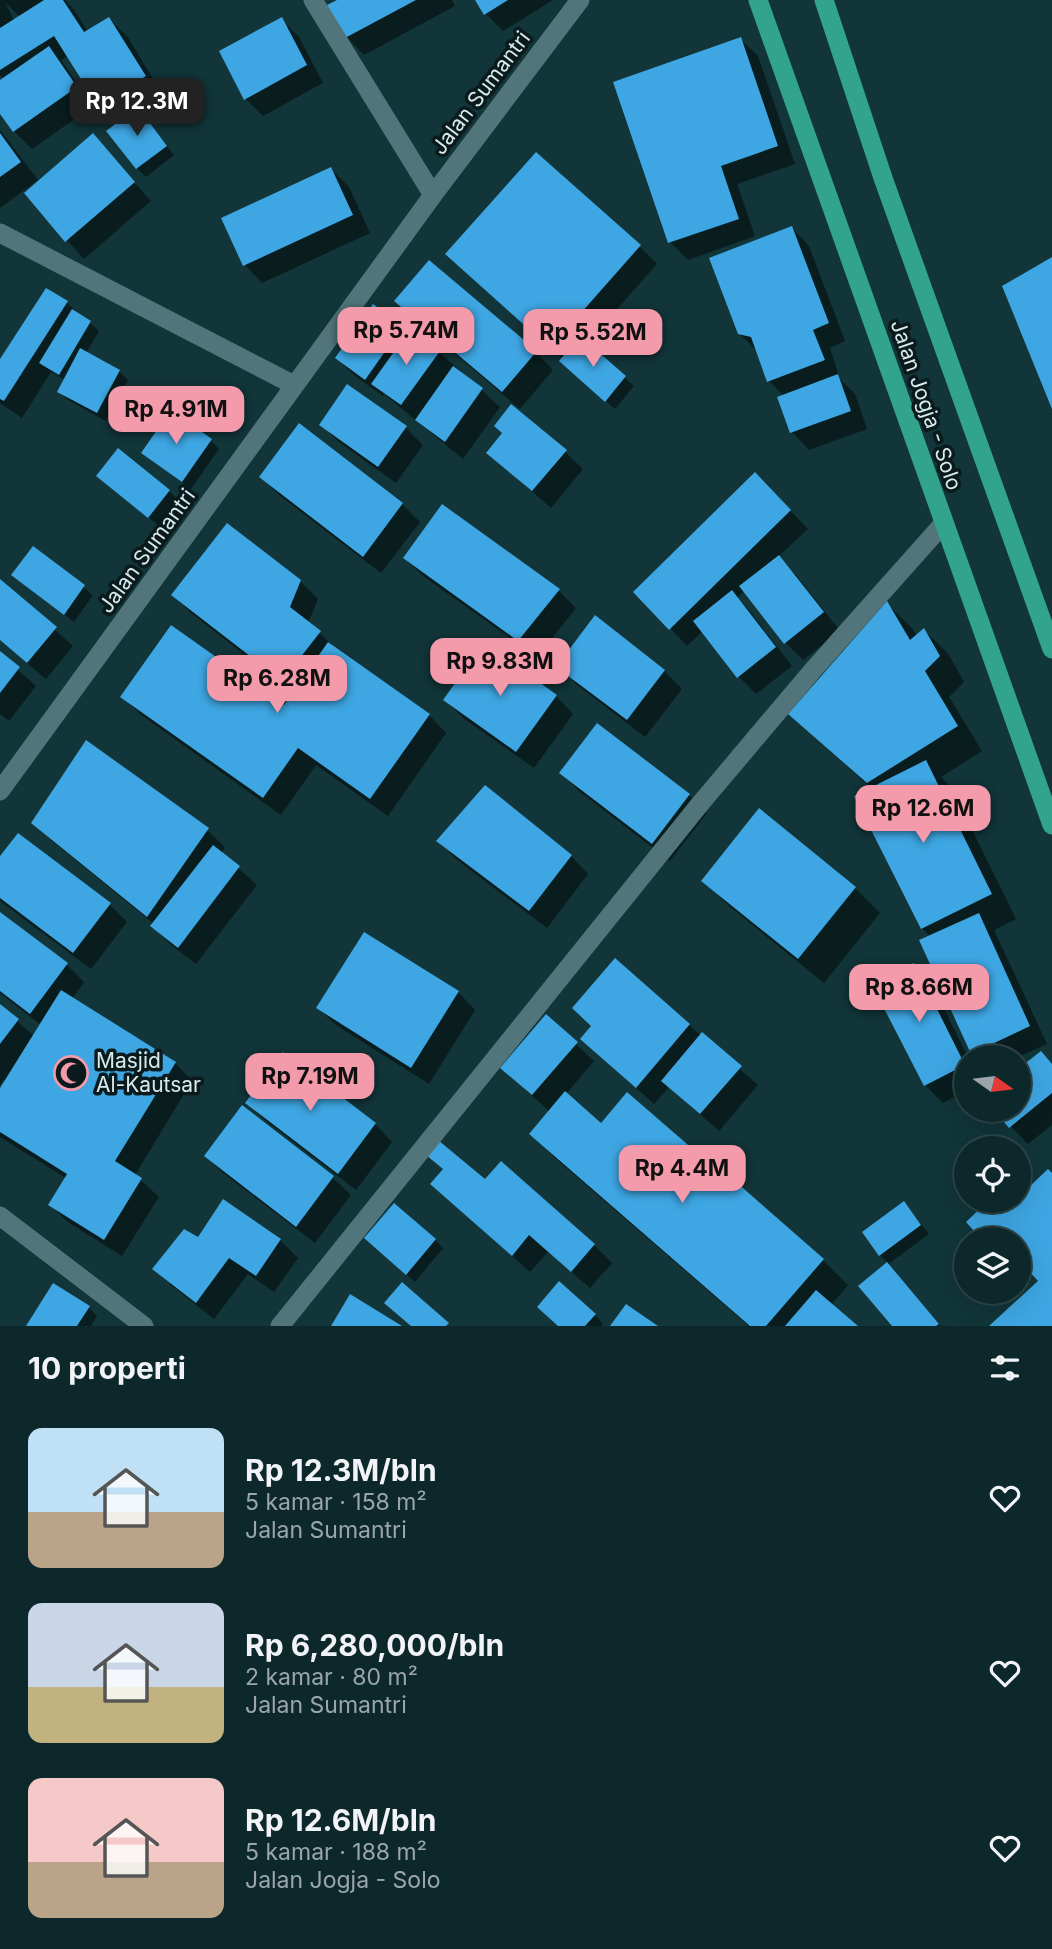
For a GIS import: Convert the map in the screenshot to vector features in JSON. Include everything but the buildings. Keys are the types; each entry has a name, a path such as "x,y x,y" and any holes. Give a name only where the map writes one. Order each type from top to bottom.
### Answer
{"highway":[{"name":"Jalan Jogja - Solo","path":"758,0 1052,825"},
{"name":"Jalan Jogja - Solo","path":"824,0 883,178 1052,649"}],"street":[{"path":"313,0 433,195"},
{"name":"Jalan Sumantri","path":"0,790 433,195 580,0"},
{"path":"0,233 294,385"},
{"path":"280,1326 700,804 813,670 943,524"},
{"path":"0,1216 144,1326"}],"place":[{"name":"Masjid Al-Kautsar","path":"71,1073"}]}
